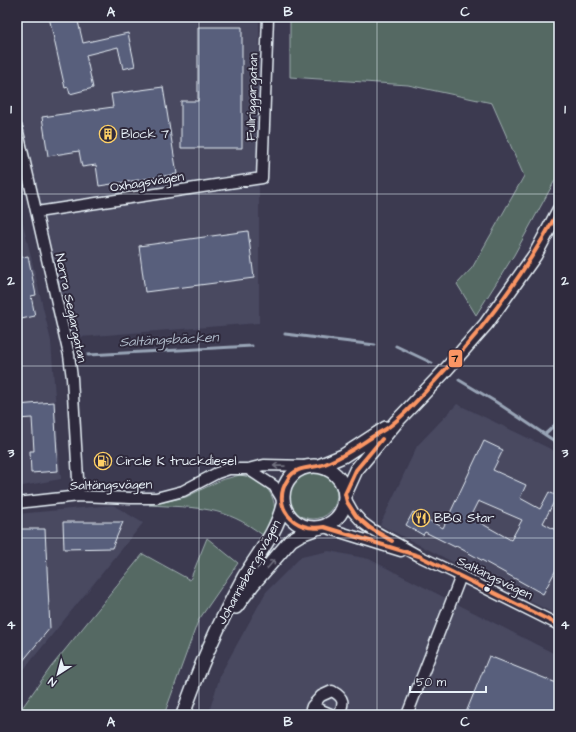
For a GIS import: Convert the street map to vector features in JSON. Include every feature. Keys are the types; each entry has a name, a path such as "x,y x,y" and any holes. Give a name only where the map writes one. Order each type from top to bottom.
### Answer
{"main road":[{"path":"397,421 343,456 298,470 289,477 284,486 283,502 286,512 293,521 309,528 322,527 334,521 340,514 345,496 356,470 397,421 443,373 486,324 535,255 559,210"},
{"path":"314,466 329,469 338,477 343,485 345,496"},
{"name":"Johannisbergsvägen","path":"183,715 212,639 244,577 274,531 279,519 283,502"},
{"name":"Johannisbergsvägen","path":"212,639 253,584 291,540 301,534 322,527"}],"street":[{"name":"Fullriggargatan","path":"262,178 268,17"},
{"name":"Norra Seglargatan","path":"17,128 69,355 72,378 79,496"},
{"name":"Oxhagsvägen","path":"37,212 262,178"},
{"name":"Saltängsvägen","path":"17,503 79,496 156,498 183,491 217,473 229,469 248,469 264,465 314,466"},
{"path":"248,469 274,486 283,502"},
{"name":"Saltängsvägen","path":"345,496 353,512 362,523 419,556 559,625"},
{"name":"Saltängsvägen","path":"322,527 419,556"},
{"path":"407,715 427,667 461,576"},
{"path":"333,715 310,711 321,696 332,692 342,699 343,704 339,715"}],"shaded area":[{"path":"17,17 259,17 259,323 68,338 17,114"},
{"path":"17,198 51,341 61,479 17,487"},
{"path":"457,404 559,453 559,616 380,525 417,446"},
{"path":"113,505 143,523 17,678 17,514"},
{"path":"329,551 369,559 559,656 559,715 208,715 221,673 266,592 301,557"}],"green space":[{"path":"290,17 559,17 559,173 514,255 476,315 457,284 472,268 524,176 492,103 408,85 290,77"},
{"path":"308,471 318,471 330,478 337,490 337,500 330,512 318,519 308,519 300,515 293,508 289,500 289,490 293,482 300,475"},
{"path":"240,475 255,479 271,494 275,508 274,516 264,536 236,518 223,513 196,508 149,505 186,497 221,480"},
{"path":"207,538 238,563 198,621 164,715 17,715 51,667 143,554 190,580"}],"building":[{"path":"49,17 77,17 83,43 128,33 135,66 123,69 118,47 86,55 93,88 70,94 68,87 65,88"},
{"path":"198,27 242,27 242,148 181,148 181,101 198,101"},
{"name":"Block 7","path":"163,87 177,174 99,186 96,165 82,167 79,151 48,156 42,117 113,107 111,94"},
{"path":"248,231 254,278 145,292 139,246"},
{"path":"28,256 36,295 31,296 35,316 17,320 17,258"},
{"path":"54,402 58,471 31,473 30,451 34,451 32,418 17,419 17,405"},
{"path":"484,441 503,450 493,470 526,485 520,498 540,509 549,492 557,496 543,523 559,532 559,564 543,594 456,546 455,547 425,532 423,535 406,525 413,512 443,528","holes":["478,501 522,520 511,540 470,517"]},
{"path":"63,522 123,522 112,548 64,549"},
{"path":"17,529 45,529 50,628 17,668"},
{"path":"489,656 559,684 559,715 465,715"}],"waterway":[{"name":"Saltängsbäcken","path":"285,334 375,345"},
{"name":"Saltängsbäcken","path":"88,355 252,346"},
{"name":"Saltängsbäcken","path":"396,346 432,363"},
{"name":"Saltängsbäcken","path":"459,380 496,402 559,444"},
{"name":"Saltängsbäcken","path":"545,434 559,421"}],"transit line":[{"name":"7","path":"559,210 532,256 503,300 453,361 414,404 388,427 344,455 320,466 296,471 288,479 283,489 282,499 284,508 288,515 295,522 303,526 313,528 324,527 419,556 559,625"},
{"name":"7","path":"382,439 356,470 345,494 347,502 356,516 370,528 392,541"}],"place":[{"name":"Block 7","path":"108,134"},
{"name":"Circle K truckdiesel","path":"103,461"},
{"name":"BBQ Star","path":"421,518"}]}
